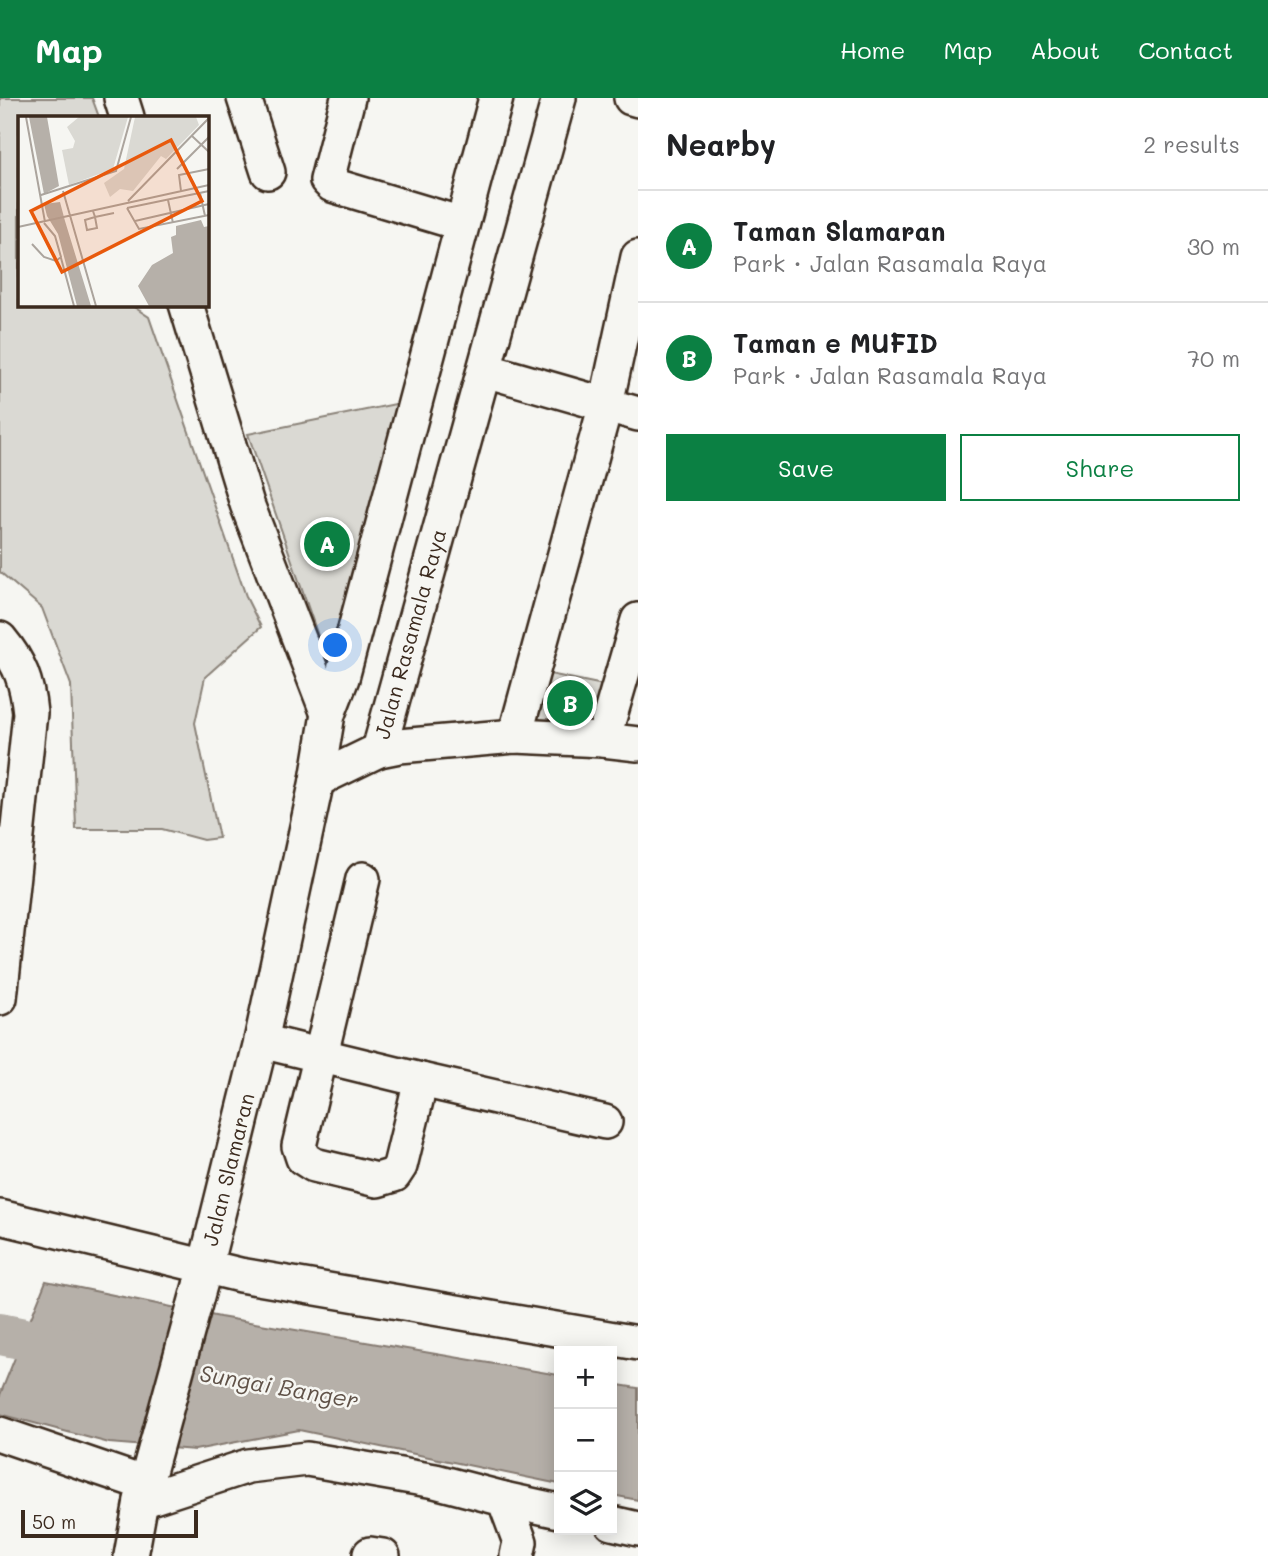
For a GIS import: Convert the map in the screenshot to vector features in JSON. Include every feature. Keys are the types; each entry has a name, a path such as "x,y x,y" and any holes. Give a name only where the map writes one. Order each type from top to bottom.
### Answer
{"street":[{"path":"121,98 127,116"},
{"path":"244,98 268,172"},
{"path":"348,98 327,180 332,185 462,224"},
{"path":"317,780 328,714 342,678 496,98"},
{"name":"Jalan Rasamala Raya","path":"317,780 379,750 559,98"},
{"path":"631,98 638,100"},
{"path":"515,736 606,404 638,257"},
{"path":"187,306 247,504 328,714"},
{"path":"485,370 638,414"},
{"path":"603,740 638,620"},
{"path":"0,639 14,656 27,681 30,713 0,998"},
{"path":"379,750 515,736 638,744"},
{"name":"Jalan Slamaran","path":"131,1556 145,1485 200,1283 261,1041 317,780"},
{"path":"363,879 299,1146 303,1158 327,1168 377,1180 394,1175 400,1166 421,1080"},
{"path":"261,1041 605,1122"},
{"path":"0,1217 200,1283 638,1343"},
{"path":"0,1434 145,1485 248,1466 307,1459 435,1481 554,1510"},
{"path":"504,1499 522,1551"},
{"path":"617,1524 638,1529"}],"shaded area":[{"path":"0,98 92,98 99,116 18,116 18,306 132,306 149,317 247,599 261,627 205,677 195,723 219,838 203,840 162,829 76,829 71,685 42,608 0,572"},
{"path":"405,402 334,671 324,653 248,434"},
{"path":"540,672 613,687 604,720 578,734 524,731"}],"water":[{"path":"46,1281 220,1317 554,1374 554,1483 299,1430 195,1450 109,1443 0,1414 0,1395"},
{"path":"617,1385 638,1388 638,1500 617,1496"}],"waterway":[{"name":"Sungai Banger","path":"0,1334 79,1350"}],"place":[{"name":"Taman Slamaran","path":"327,544"},
{"name":"Taman e MUFID","path":"570,703"}]}
